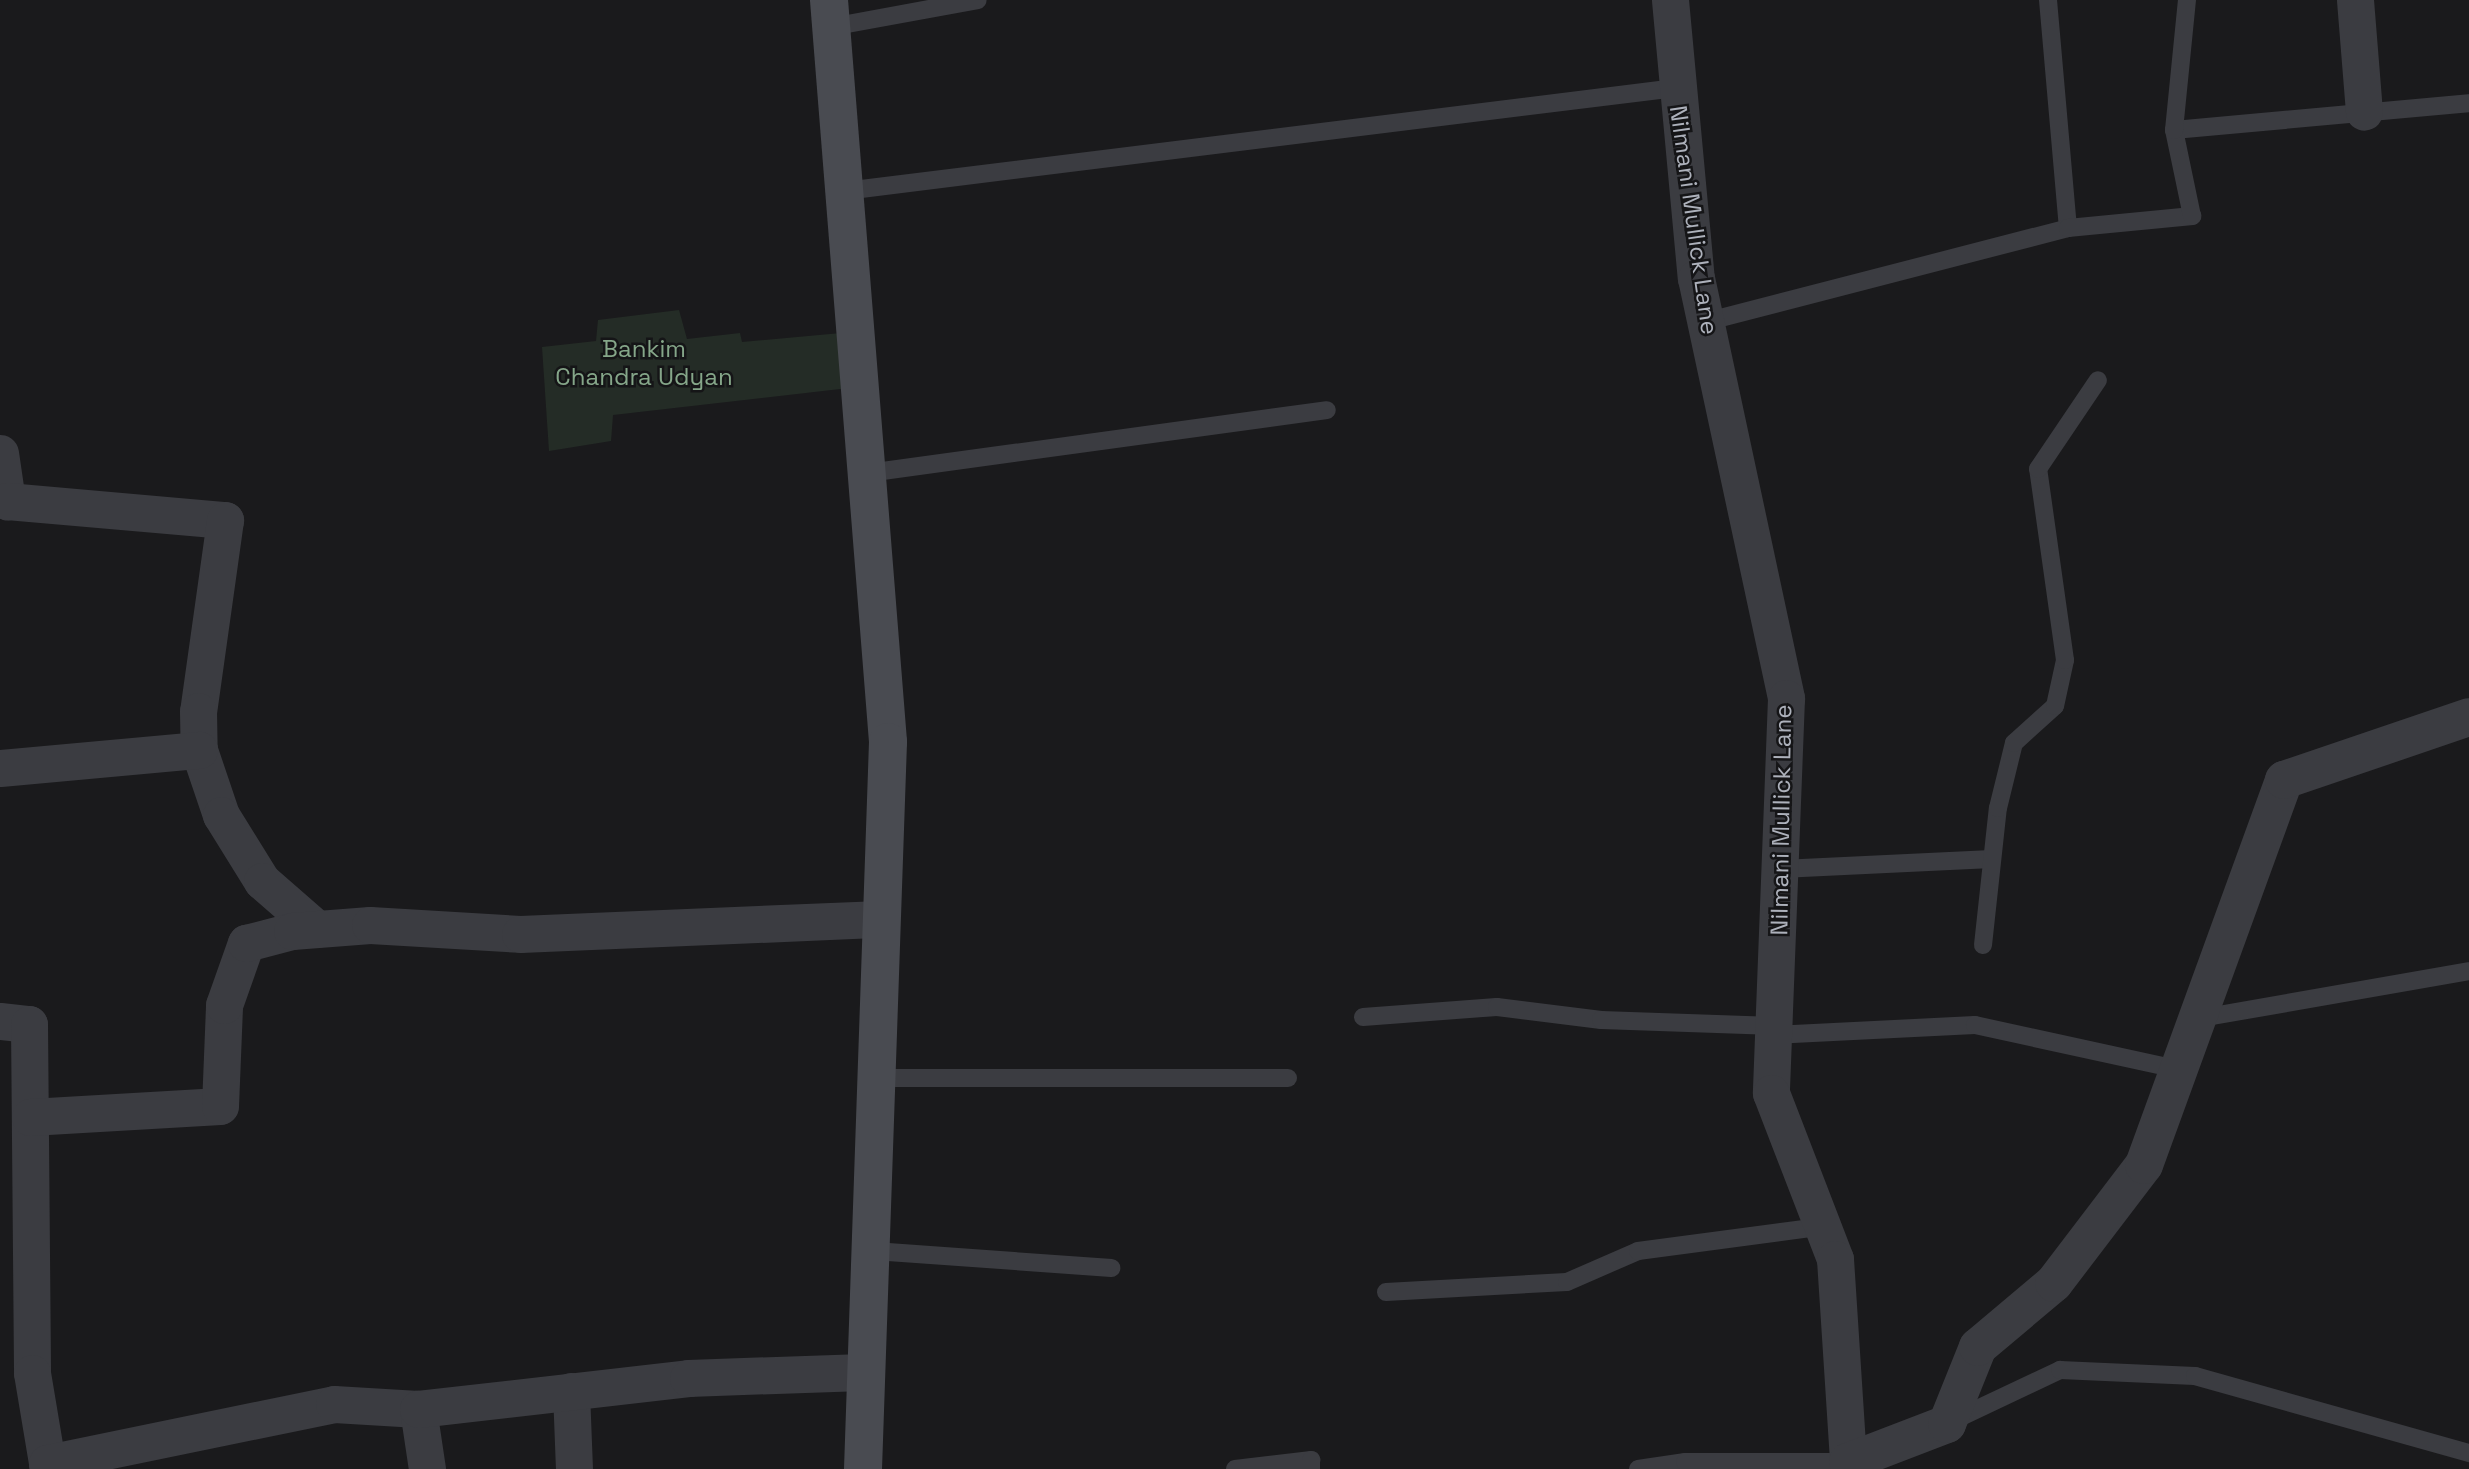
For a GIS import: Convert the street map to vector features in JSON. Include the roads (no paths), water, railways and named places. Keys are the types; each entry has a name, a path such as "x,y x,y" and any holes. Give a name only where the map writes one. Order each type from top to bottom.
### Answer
{"main road":[{"path":"830,13 888,742 876,1078 874,1251 863,1371 863,1469"}],"street":[{"name":"Nilmani Mullick Lane","path":"1670,0 1676,88 1705,322 1786,698 1771,1093 1819,1227 1835,1259 1848,1466"},
{"path":"2355,0 2364,112"},
{"path":"0,453 7,501 225,520 198,711 199,750 221,815 262,881 317,929"},
{"path":"1848,1466 1947,1423 1978,1347 2054,1283 2144,1165 2201,1018 2284,779 2469,717"},
{"path":"0,768 199,750"},
{"path":"30,1117 220,1107 224,1004 246,943 317,929 370,925 520,934 881,919"},
{"path":"0,1021 29,1024 30,1117 14,1260 48,1466 334,1404 418,1409 688,1378 863,1371"},
{"path":"571,1391 574,1469"},
{"path":"418,1409 427,1469"}],"lane":[{"path":"830,13 978,0"},
{"path":"2048,0 2068,228"},
{"path":"1705,322 2068,228 2192,216 2175,130 2186,0"},
{"path":"845,191 1676,88"},
{"path":"2175,130 2469,103"},
{"path":"1983,945 1992,859 2014,743 2055,706 2065,660 2038,469 2098,380"},
{"path":"868,473 1327,410"},
{"path":"1781,869 1992,859"},
{"path":"2201,1018 2469,971"},
{"path":"1363,1017 1497,1007 1601,1020 1773,1031 1975,1025 2181,1070"},
{"path":"876,1078 1288,1078"},
{"path":"1386,1292 1567,1282 1638,1251 1819,1227"},
{"path":"874,1251 1111,1268"},
{"path":"1947,1423 2060,1370 2195,1376 2469,1453"},
{"path":"1235,1469 1311,1460 1311,1469"},
{"path":"1638,1469 1685,1462 1848,1466"}],"park label":[{"name":"Bankim Chandra Udyan","path":"644,363"}]}
